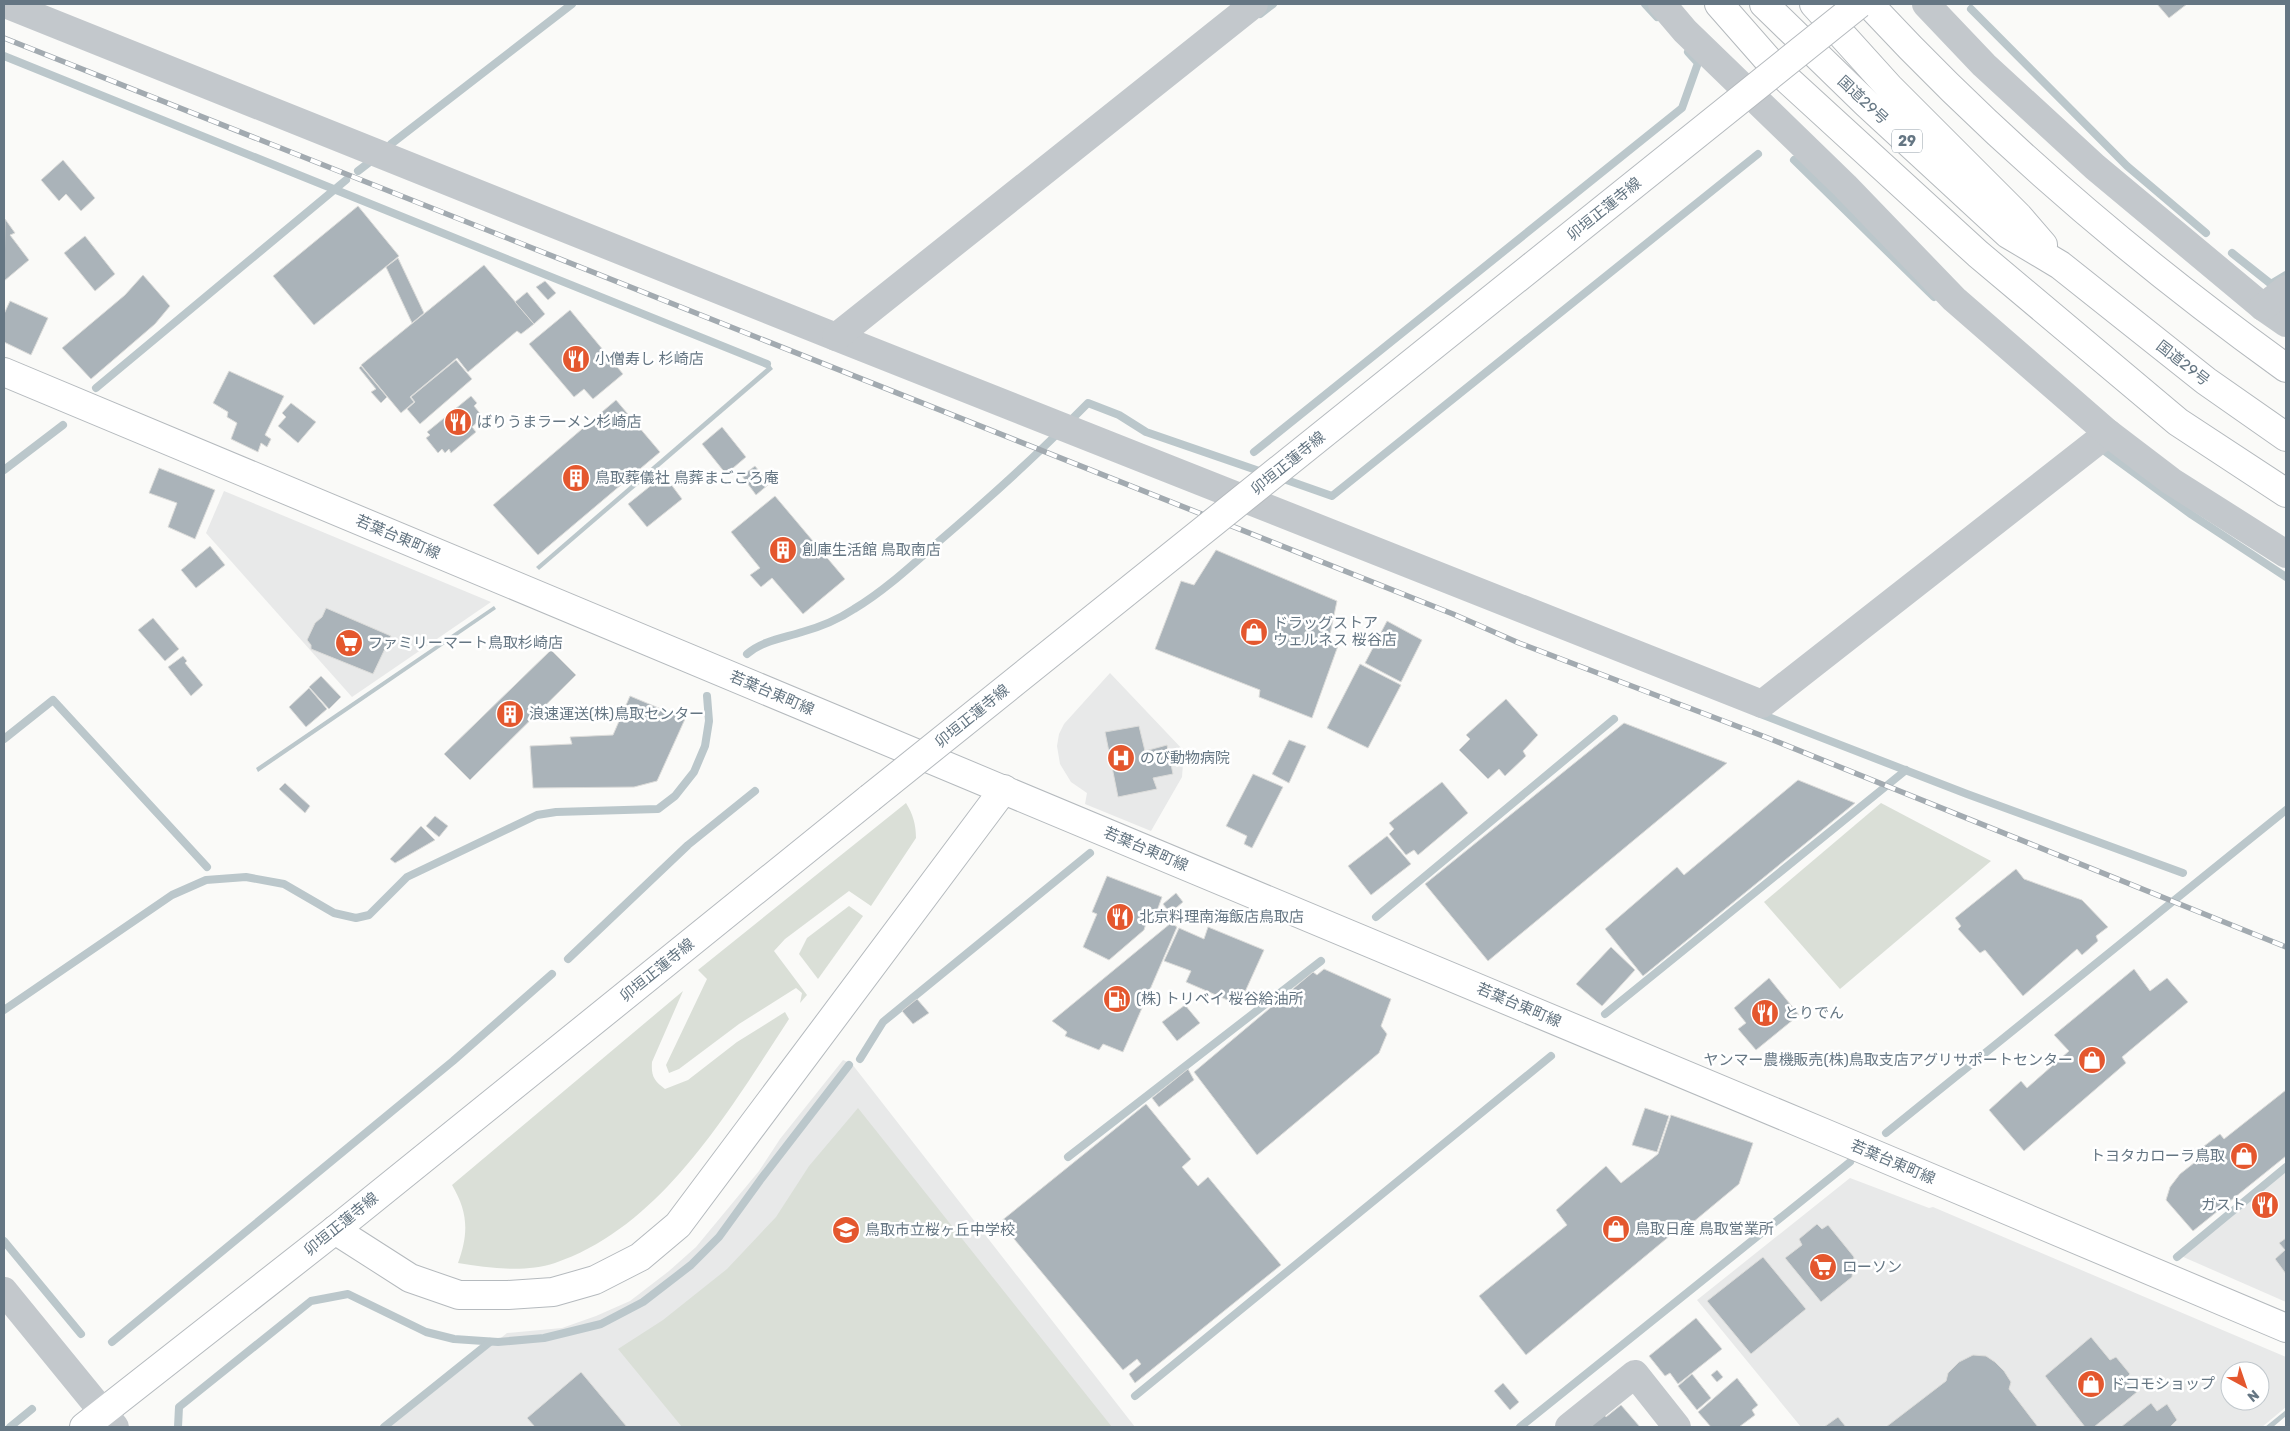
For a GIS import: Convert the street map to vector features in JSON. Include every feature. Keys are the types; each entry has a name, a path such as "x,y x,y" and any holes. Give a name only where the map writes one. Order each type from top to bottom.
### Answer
{"main road":[{"path":"1719,4 1778,70 1978,254 2178,422 2286,493"},
{"name":"国道29号","path":"1764,4 1867,104 2008,234 2060,265 2206,381 2286,437"},
{"name":"国道29号","path":"1814,4 1889,87 2018,216 2060,265"},
{"name":"卯垣正蓮寺線","path":"100,1422 870,798 1859,4"},
{"path":"1869,4 1914,52 2021,154 2100,224 2175,286 2286,368"},
{"name":"若葉台東町線","path":"4,372 1004,789 2286,1328"},
{"path":"335,1230 410,1278 459,1295 508,1295 553,1292 595,1280 640,1257 678,1225 1004,789"}],"street":[{"path":"5,4 836,337 1762,704 2108,433"},
{"path":"836,337 1254,4"},
{"path":"1662,4 1685,31 1845,186 1954,299 2108,433 2171,481 2286,554"},
{"path":"1926,4 1984,65 2095,167 2263,307 2286,323"},
{"path":"2263,307 2286,289"},
{"path":"4,1291 100,1422"},
{"path":"1569,1427 1635,1374 1677,1427"}],"shaded area":[{"path":"770,365 773,369 539,570 536,567"},
{"path":"224,491 491,602 352,697 206,533"},
{"path":"494,606 496,609 258,772 256,768"},
{"name":"のび動物病院","path":"1110,673 1184,751 1182,777 1151,831 1085,804 1087,793 1071,782 1060,764 1057,746 1059,734 1064,724"},
{"path":"906,803 914,820 916,838 871,906 849,891 785,939 774,951 807,995 800,1003 802,993 796,988 739,1024 679,1069 669,1073 666,1065 707,979 698,970"},
{"path":"1881,803 1991,861 1840,989 1764,902"},
{"path":"849,906 863,916 818,979 799,954 807,938"},
{"path":"683,991 652,1062 654,1078 665,1089 688,1080 737,1042 785,1012 789,1019 743,1090 690,1161 661,1194 628,1222 593,1246 555,1263 519,1269 458,1263 464,1242 465,1223 461,1204 452,1185"},
{"name":"鳥取市立桜ヶ丘中学校","path":"843,1060 852,1064 1135,1427 390,1427 507,1333 562,1328 596,1316 630,1301 669,1271 696,1247 759,1171 780,1139"},
{"name":"鳥取市立桜ヶ丘中学校","path":"858,1108 1112,1427 682,1427 618,1349 663,1320 727,1269 776,1217 809,1166"},
{"name":"ガスト","path":"2286,1171 2286,1302 2181,1256 2201,1239"},
{"path":"1850,1178 1929,1208 1933,1207 2286,1357 2286,1407 2262,1427 1801,1427 1697,1300"},
{"path":"2286,1410 2286,1416 2273,1427 2265,1427"}],"building":[{"path":"2157,4 2187,4 2169,18"},
{"path":"63,160 95,198 81,211 66,194 59,201 41,180"},
{"path":"358,206 399,256 314,325 273,276"},
{"path":"5,219 15,233 10,235 29,260 4,281"},
{"path":"85,236 115,274 95,291 64,253"},
{"path":"398,258 424,313 412,323 386,267"},
{"path":"484,265 534,324 521,334 517,331 468,372 457,358 410,397 414,402 401,413 361,365"},
{"path":"143,275 170,306 155,324 91,379 62,348 125,295"},
{"path":"545,281 556,293 548,300 536,287"},
{"path":"527,292 545,314 534,324 515,302"},
{"path":"10,301 48,318 31,355 4,342 4,314"},
{"name":"小僧寿し 杉崎店","path":"570,310 623,374 593,399 584,389 574,397 529,344"},
{"path":"456,360 472,379 420,424 407,409 415,402 411,397"},
{"path":"361,366 387,397 381,403 371,392 376,389 359,368"},
{"path":"229,371 284,396 265,435 271,439 267,447 261,443 258,452 231,439 237,423 227,417 228,412 213,403"},
{"name":"ばりうまラーメン杉崎店","path":"471,396 477,403 474,406 483,417 472,427 476,432 451,453 449,449 445,453 442,449 438,453 426,438 430,435 427,432"},
{"name":"鳥取葬儀社 鳥葬まごころ庵","path":"616,400 660,452 538,555 493,505"},
{"path":"291,403 316,422 298,443 278,426 286,417 282,413"},
{"path":"722,427 746,457 726,474 702,444"},
{"path":"755,466 769,484 756,495 742,476"},
{"path":"159,468 215,490 195,539 168,527 177,503 149,493"},
{"path":"664,475 682,499 647,527 628,504"},
{"name":"創庫生活館 鳥取南店","path":"775,496 845,579 803,614 772,578 761,587 750,575 760,568 731,532"},
{"path":"210,546 225,565 196,588 181,570"},
{"path":"1216,550 1337,601 1329,639 1339,643 1312,718 1259,697 1260,690 1155,649 1181,581 1194,585"},
{"name":"ファミリーマート鳥取杉崎店","path":"326,608 391,636 373,674 311,649 311,645 307,640 315,623 322,617"},
{"path":"153,618 179,649 165,661 138,630"},
{"path":"1387,621 1422,640 1401,682 1365,663"},
{"name":"浪速運送(株)鳥取センター","path":"551,650 576,675 470,780 444,754"},
{"path":"183,656 187,661 185,663 203,685 191,696 168,667"},
{"path":"1360,664 1401,685 1368,748 1327,728"},
{"path":"321,676 341,697 329,709 309,687"},
{"path":"309,688 327,709 306,727 289,707"},
{"path":"630,696 685,719 657,781 634,787 533,788 530,746 572,744 570,737 613,735"},
{"path":"1506,699 1538,735 1523,751 1526,756 1505,776 1499,769 1488,779 1459,750 1470,739 1466,735"},
{"path":"1624,723 1727,763 1488,961 1425,884"},
{"path":"1139,726 1145,751 1167,745 1173,774 1153,778 1157,789 1118,797 1105,732"},
{"path":"1289,740 1306,746 1289,783 1272,774"},
{"path":"1253,774 1283,787 1252,848 1244,844 1247,836 1226,826"},
{"path":"1798,780 1855,803 1643,976 1605,929 1677,867 1684,875"},
{"path":"1442,782 1468,813 1418,855 1414,850 1406,855 1389,834 1394,829 1389,823"},
{"path":"285,783 310,806 305,813 279,789"},
{"path":"435,816 448,826 439,837 426,826"},
{"path":"421,826 435,840 395,863 390,859"},
{"path":"1387,836 1411,864 1371,895 1348,866"},
{"path":"2016,869 2024,879 2082,900 2108,927 2096,936 2098,941 2082,955 2077,949 2023,996 1985,950 1980,953 1958,929 1961,926 1955,918"},
{"path":"1107,876 1162,897 1153,922 1147,920 1144,930 1109,960 1083,947 1097,914 1092,912"},
{"path":"1176,893 1183,902 1170,913 1163,904"},
{"path":"1171,923 1177,927 1123,1052 1103,1044 1099,1050 1065,1036 1067,1032 1052,1021"},
{"path":"1208,927 1264,950 1239,1005 1186,982 1191,971 1164,961 1179,928 1204,939"},
{"path":"1611,947 1635,970 1602,1006 1576,984"},
{"path":"1324,969 1391,999 1381,1026 1387,1034 1379,1053 1257,1155 1194,1072 1313,972 1317,975"},
{"name":"ヤンマー農機販売(株)鳥取支店アグリサポートセンター","path":"2134,969 2150,991 2167,978 2188,1002 2122,1057 2126,1063 2024,1151 1989,1110 2021,1081 2027,1088 2069,1051 2054,1035"},
{"path":"1769,978 1799,1015 1756,1050 1738,1029 1746,1023 1734,1008"},
{"path":"917,999 929,1013 913,1024 902,1011"},
{"path":"1185,1005 1200,1023 1177,1041 1162,1022"},
{"path":"1188,1069 1194,1080 1159,1107 1152,1098"},
{"path":"2286,1090 2286,1156 2193,1231 2166,1200 2170,1187 2180,1174 2199,1159 2195,1153 2220,1134 2224,1139"},
{"path":"1146,1104 1191,1159 1182,1167 1198,1186 1208,1177 1281,1265 1135,1383 1129,1374 1141,1364 1137,1359 1123,1370 1000,1222"},
{"path":"1645,1108 1669,1116 1657,1152 1632,1145"},
{"path":"1671,1115 1753,1143 1739,1184 1692,1223 1689,1220 1526,1355 1479,1296 1567,1225 1556,1210 1606,1166 1621,1183 1658,1154"},
{"name":"ローソン","path":"1817,1224 1822,1229 1828,1225 1854,1257 1852,1277 1821,1302 1785,1258 1802,1245 1799,1239"},
{"path":"2286,1238 2286,1274 2275,1259 2285,1250 2279,1243"},
{"path":"1763,1257 1806,1309 1751,1354 1707,1301"},
{"path":"1696,1318 1722,1349 1678,1384 1670,1373 1665,1376 1649,1356"},
{"path":"2091,1337 2110,1360 2116,1357 2130,1374 2125,1379 2137,1392 2094,1427 2085,1427 2045,1376"},
{"path":"1973,1355 1986,1356 2004,1371 2011,1382 2009,1389 2038,1427 1886,1427 1946,1381 1948,1373 1959,1362"},
{"path":"1717,1370 1723,1377 1717,1382 1711,1375"},
{"path":"581,1372 627,1427 535,1427 527,1418"},
{"path":"1692,1374 1711,1398 1697,1410 1678,1386"},
{"path":"1737,1378 1758,1405 1752,1410 1755,1415 1739,1427 1711,1427 1698,1412"},
{"path":"1503,1383 1519,1402 1510,1410 1494,1391"},
{"path":"2151,1403 2157,1411 2167,1404 2177,1420 2170,1427 2121,1427"},
{"path":"1621,1405 1640,1427 1590,1427 1604,1414 1606,1417"},
{"path":"1838,1417 1846,1427 1824,1427"}],"waterway":[{"path":"391,144 572,4"},
{"path":"1260,14 1273,4"},
{"path":"1645,4 1657,17"},
{"path":"1971,9 2127,166 2206,233"},
{"path":"1254,452 1682,108 1698,63 1688,52"},
{"path":"4,56 767,364"},
{"path":"1278,477 1332,496 1758,154"},
{"path":"1794,160 1934,297"},
{"path":"358,171 371,161"},
{"path":"96,388 346,180"},
{"path":"2232,253 2271,284 2286,275"},
{"path":"1068,423 1088,403 1119,415 1146,432 1265,473"},
{"path":"4,470 63,425"},
{"path":"747,654 766,643 816,628 836,619 876,594 984,502 1060,431"},
{"path":"2106,452 2192,515 2286,577"},
{"path":"4,1010 172,895 206,880 246,877 284,884 334,913 356,918 369,915 407,877 537,815 556,812 658,809 675,796 694,772 705,746 709,721 707,696"},
{"path":"4,739 53,700 207,867"},
{"path":"1758,713 1967,794 2183,873"},
{"path":"1376,917 1614,719"},
{"path":"1605,1014 1906,770"},
{"path":"568,959 688,845 755,791"},
{"path":"1886,1133 2286,810"},
{"path":"860,1059 883,1022 1090,853"},
{"path":"1068,1157 1321,961"},
{"path":"112,1342 453,1061 552,974"},
{"path":"1135,1396 1551,1056"},
{"path":"178,1427 179,1407 311,1301 348,1294 426,1332 454,1339 498,1342 544,1338 601,1324 643,1302 691,1265 719,1237 849,1065"},
{"path":"1520,1427 1850,1162"},
{"path":"2177,1257 2286,1167"},
{"path":"4,1241 81,1334"},
{"path":"384,1427 490,1342"},
{"path":"10,1427 32,1409"}],"railway":[{"path":"4,38 1453,614 1519,643 1768,738 2286,947"}],"place":[{"name":"小僧寿し 杉崎店","path":"576,359"},
{"name":"ばりうまラーメン杉崎店","path":"458,422"},
{"name":"鳥取葬儀社 鳥葬まごころ庵","path":"576,478"},
{"name":"創庫生活館 鳥取南店","path":"783,550"},
{"name":"ドラッグストア ウェルネス 桜谷店","path":"1254,632"},
{"name":"ファミリーマート鳥取杉崎店","path":"349,643"},
{"name":"浪速運送(株)鳥取センター","path":"510,714"},
{"name":"のび動物病院","path":"1121,758"},
{"name":"北京料理南海飯店鳥取店","path":"1120,917"},
{"name":"(株) トリベイ 桜谷給油所","path":"1117,999"},
{"name":"とりでん","path":"1765,1013"},
{"name":"ヤンマー農機販売(株)鳥取支店アグリサポートセンター","path":"2092,1060"},
{"name":"トヨタカローラ鳥取","path":"2244,1156"},
{"name":"ガスト","path":"2265,1205"},
{"name":"鳥取日産 鳥取営業所","path":"1616,1229"},
{"name":"鳥取市立桜ヶ丘中学校","path":"846,1230"},
{"name":"ローソン","path":"1823,1267"},
{"name":"ドコモショップ","path":"2091,1384"}]}
